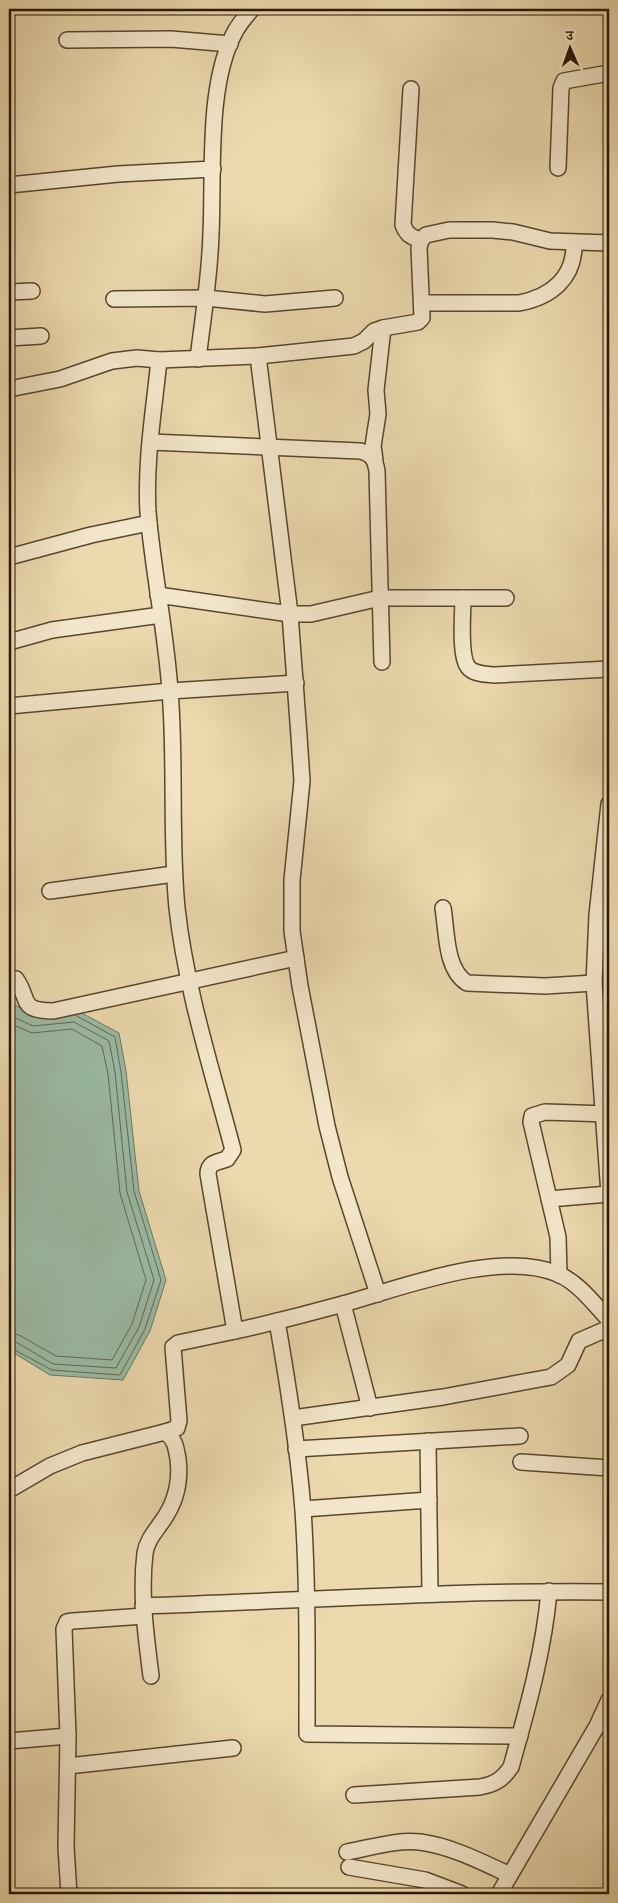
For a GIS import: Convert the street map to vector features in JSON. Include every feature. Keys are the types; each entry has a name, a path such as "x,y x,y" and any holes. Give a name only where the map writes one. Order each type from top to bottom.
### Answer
{"street":[{"path":"198,359 206,298 211,234 218,90 224,60 230,44 236,30 252,9"},
{"path":"67,40 171,38 230,44"},
{"path":"558,168 561,88 564,81 609,73"},
{"path":"411,90 404,225 406,232 411,237 421,240"},
{"path":"9,185 118,174 213,169"},
{"path":"9,390 60,379 112,361 137,358 159,360 258,356 354,346 364,342 374,331 418,322 422,318 423,303 419,248 421,240 426,235 436,231 492,230 513,232 550,241 609,243"},
{"path":"423,303 518,303 531,301 566,278 572,268 574,243"},
{"path":"9,292 32,291"},
{"path":"114,299 206,298 265,304 335,298"},
{"path":"382,328 376,390 378,414 374,446 382,662"},
{"path":"9,338 41,336"},
{"path":"258,356 290,614 302,781 292,880 292,931 327,1126 340,1177 378,1294"},
{"path":"159,360 151,442 149,523 170,691 174,874 188,982 233,1150 232,1155 227,1159 212,1164 208,1168 208,1174 235,1331"},
{"path":"151,442 360,451 370,454 375,460"},
{"path":"9,557 91,535 149,523"},
{"path":"158,595 290,614 311,614 380,598 506,598"},
{"path":"463,598 464,657 468,668 477,673 494,675 609,668"},
{"path":"9,642 52,630 161,615"},
{"path":"9,706 170,691 296,683"},
{"path":"549,1199 609,1194 606,1114 594,983 609,804"},
{"path":"50,891 174,874"},
{"path":"443,908 452,965 458,977 467,983 545,986 594,983"},
{"path":"9,978 16,979 25,1003 33,1008 48,1011 111,1000 296,958"},
{"path":"559,1274 558,1237 531,1122 532,1116 545,1112 606,1114"},
{"path":"9,1490 50,1466 82,1453 177,1428 179,1422 174,1347 178,1343 277,1321 484,1268 535,1267 559,1274 580,1289 609,1320"},
{"path":"343,1304 370,1408"},
{"path":"277,1321 294,1418 303,1509 307,1600 307,1734 520,1736"},
{"path":"294,1418 504,1387 551,1377 568,1365 580,1341 609,1328"},
{"path":"151,1676 144,1611 146,1552 151,1536 167,1515 179,1487 180,1474 175,1443 165,1432"},
{"path":"296,1449 520,1436"},
{"path":"428,1441 430,1593"},
{"path":"521,1462 609,1468"},
{"path":"303,1509 429,1500"},
{"path":"354,1795 492,1784 504,1779 511,1768 520,1736 546,1622 549,1591"},
{"path":"64,1893 68,1736 64,1629 68,1622 144,1611 430,1593 609,1592"},
{"path":"499,1894 597,1726 609,1700"},
{"path":"9,1741 68,1736"},
{"path":"68,1766 233,1748"},
{"path":"462,1894 425,1880 348,1859 379,1845 419,1842 468,1856 510,1875"}],"water":[{"path":"9,1002 34,1015 76,1010 119,1033 126,1071 139,1191 166,1280 150,1331 123,1380 50,1375 9,1350"}]}
